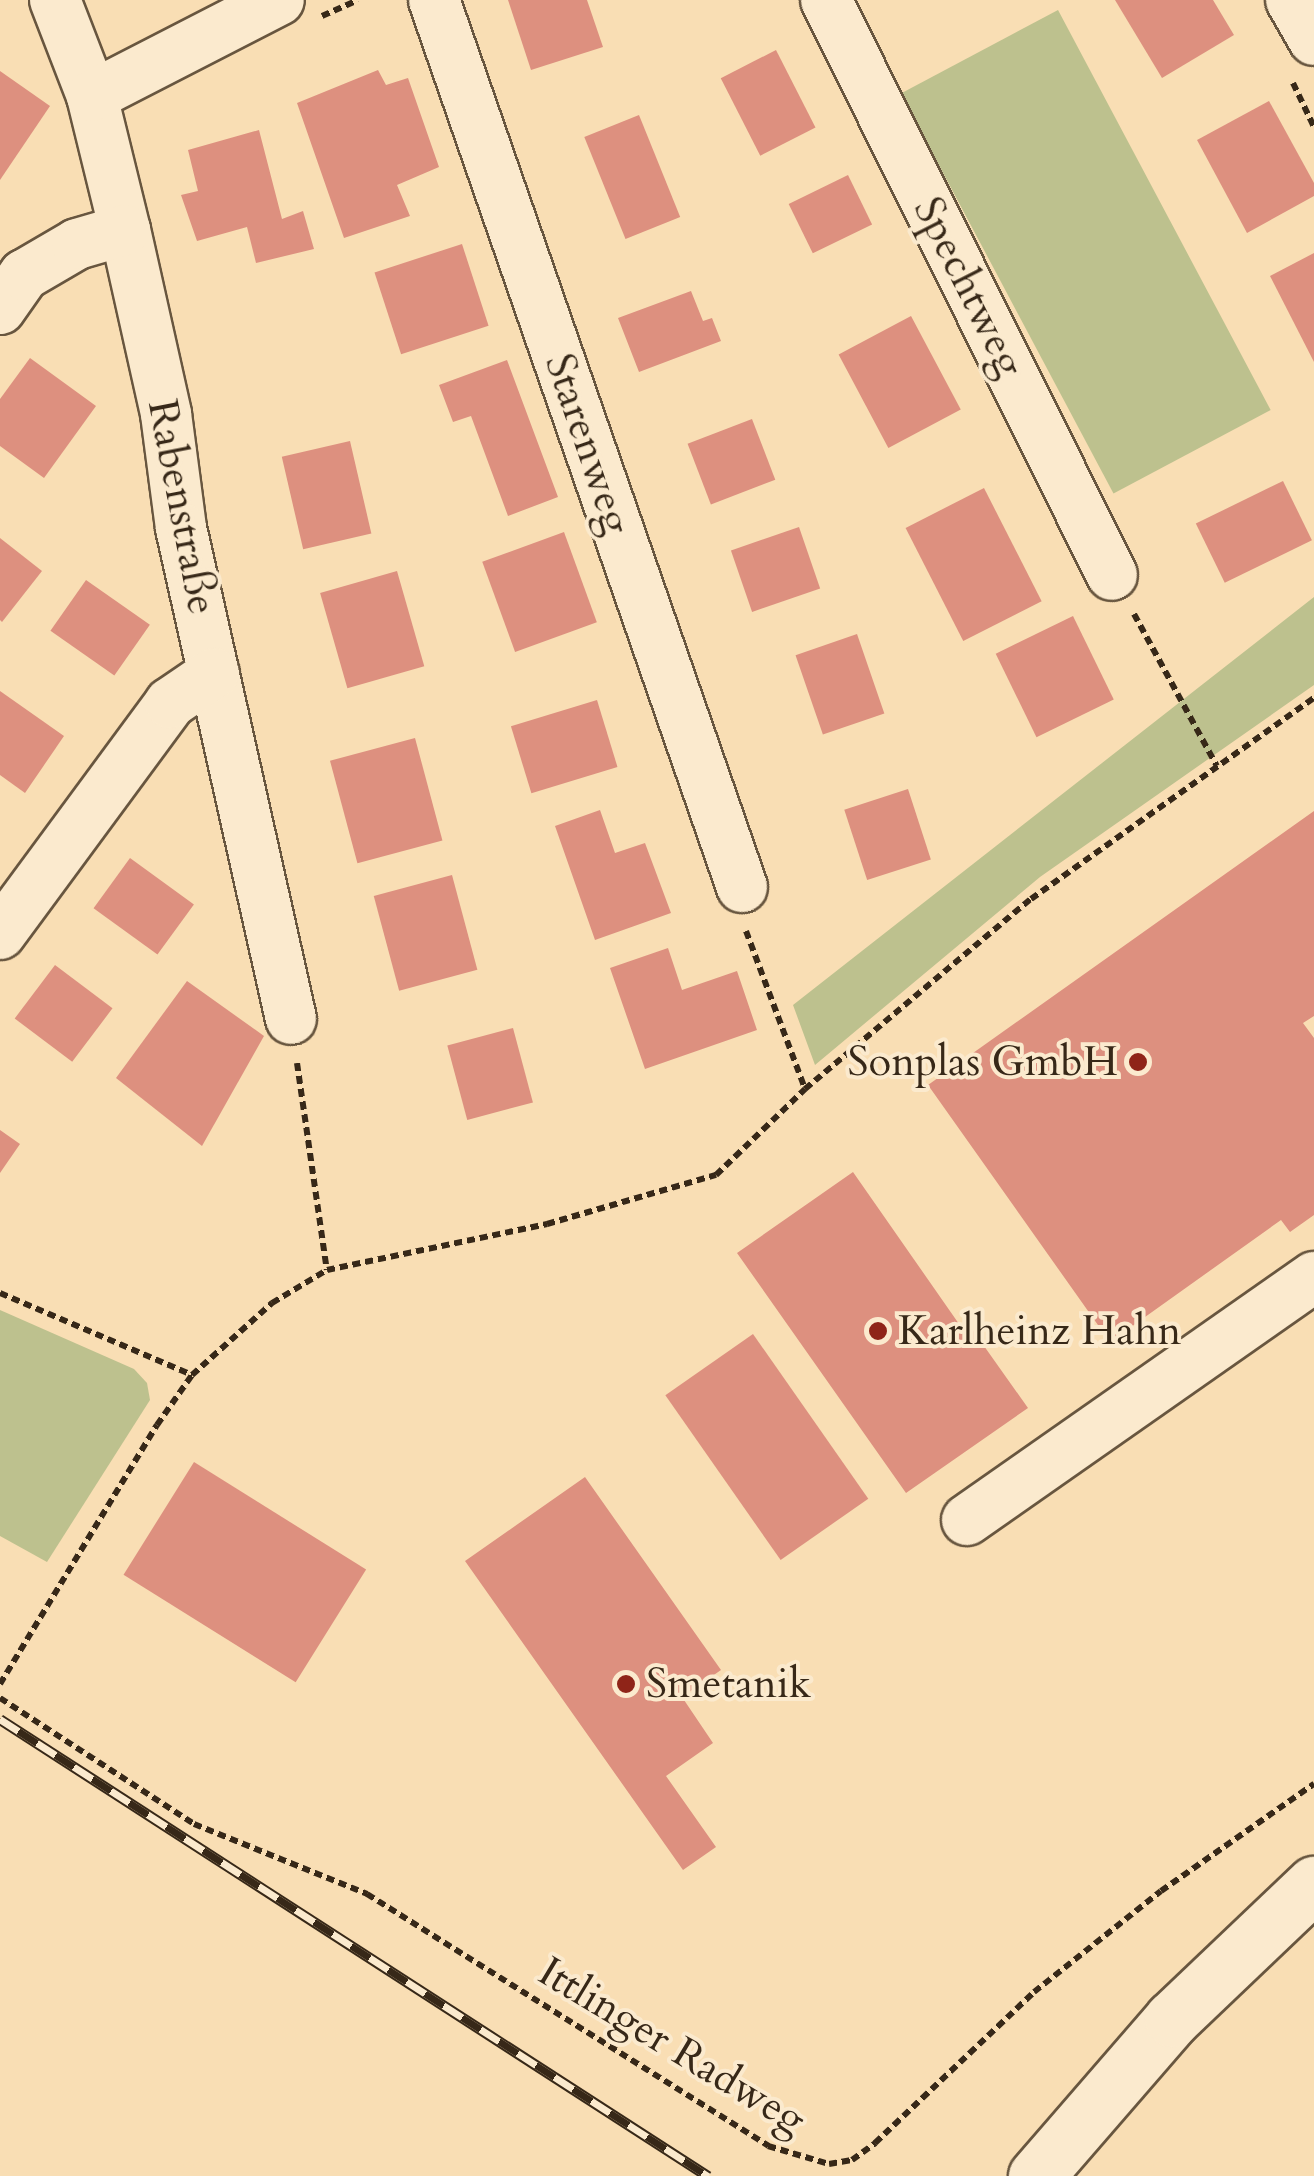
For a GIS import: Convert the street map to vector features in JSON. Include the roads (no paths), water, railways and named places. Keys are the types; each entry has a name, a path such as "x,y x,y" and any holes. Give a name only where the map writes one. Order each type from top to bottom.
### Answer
{"street":[{"name":"Rabenstraße","path":"55,0 92,96 125,230 214,673 291,1020"},
{"path":"92,96 279,0"},
{"name":"Starenweg","path":"434,0 742,887"},
{"name":"Spechtweg","path":"826,0 1112,574"},
{"path":"1291,0 1314,40"},
{"path":"0,310 24,274 77,244 125,230"},
{"path":"0,934 170,703 214,673"},
{"path":"968,1520 1314,1277"},
{"path":"1036,2176 1172,2019 1314,1884"}],"railway":[{"path":"0,1719 708,2176"}],"place":[{"name":"Sonplas GmbH","path":"1138,1062"},
{"name":"Karlheinz Hahn","path":"878,1331"},
{"name":"Smetanik","path":"626,1684"}]}
